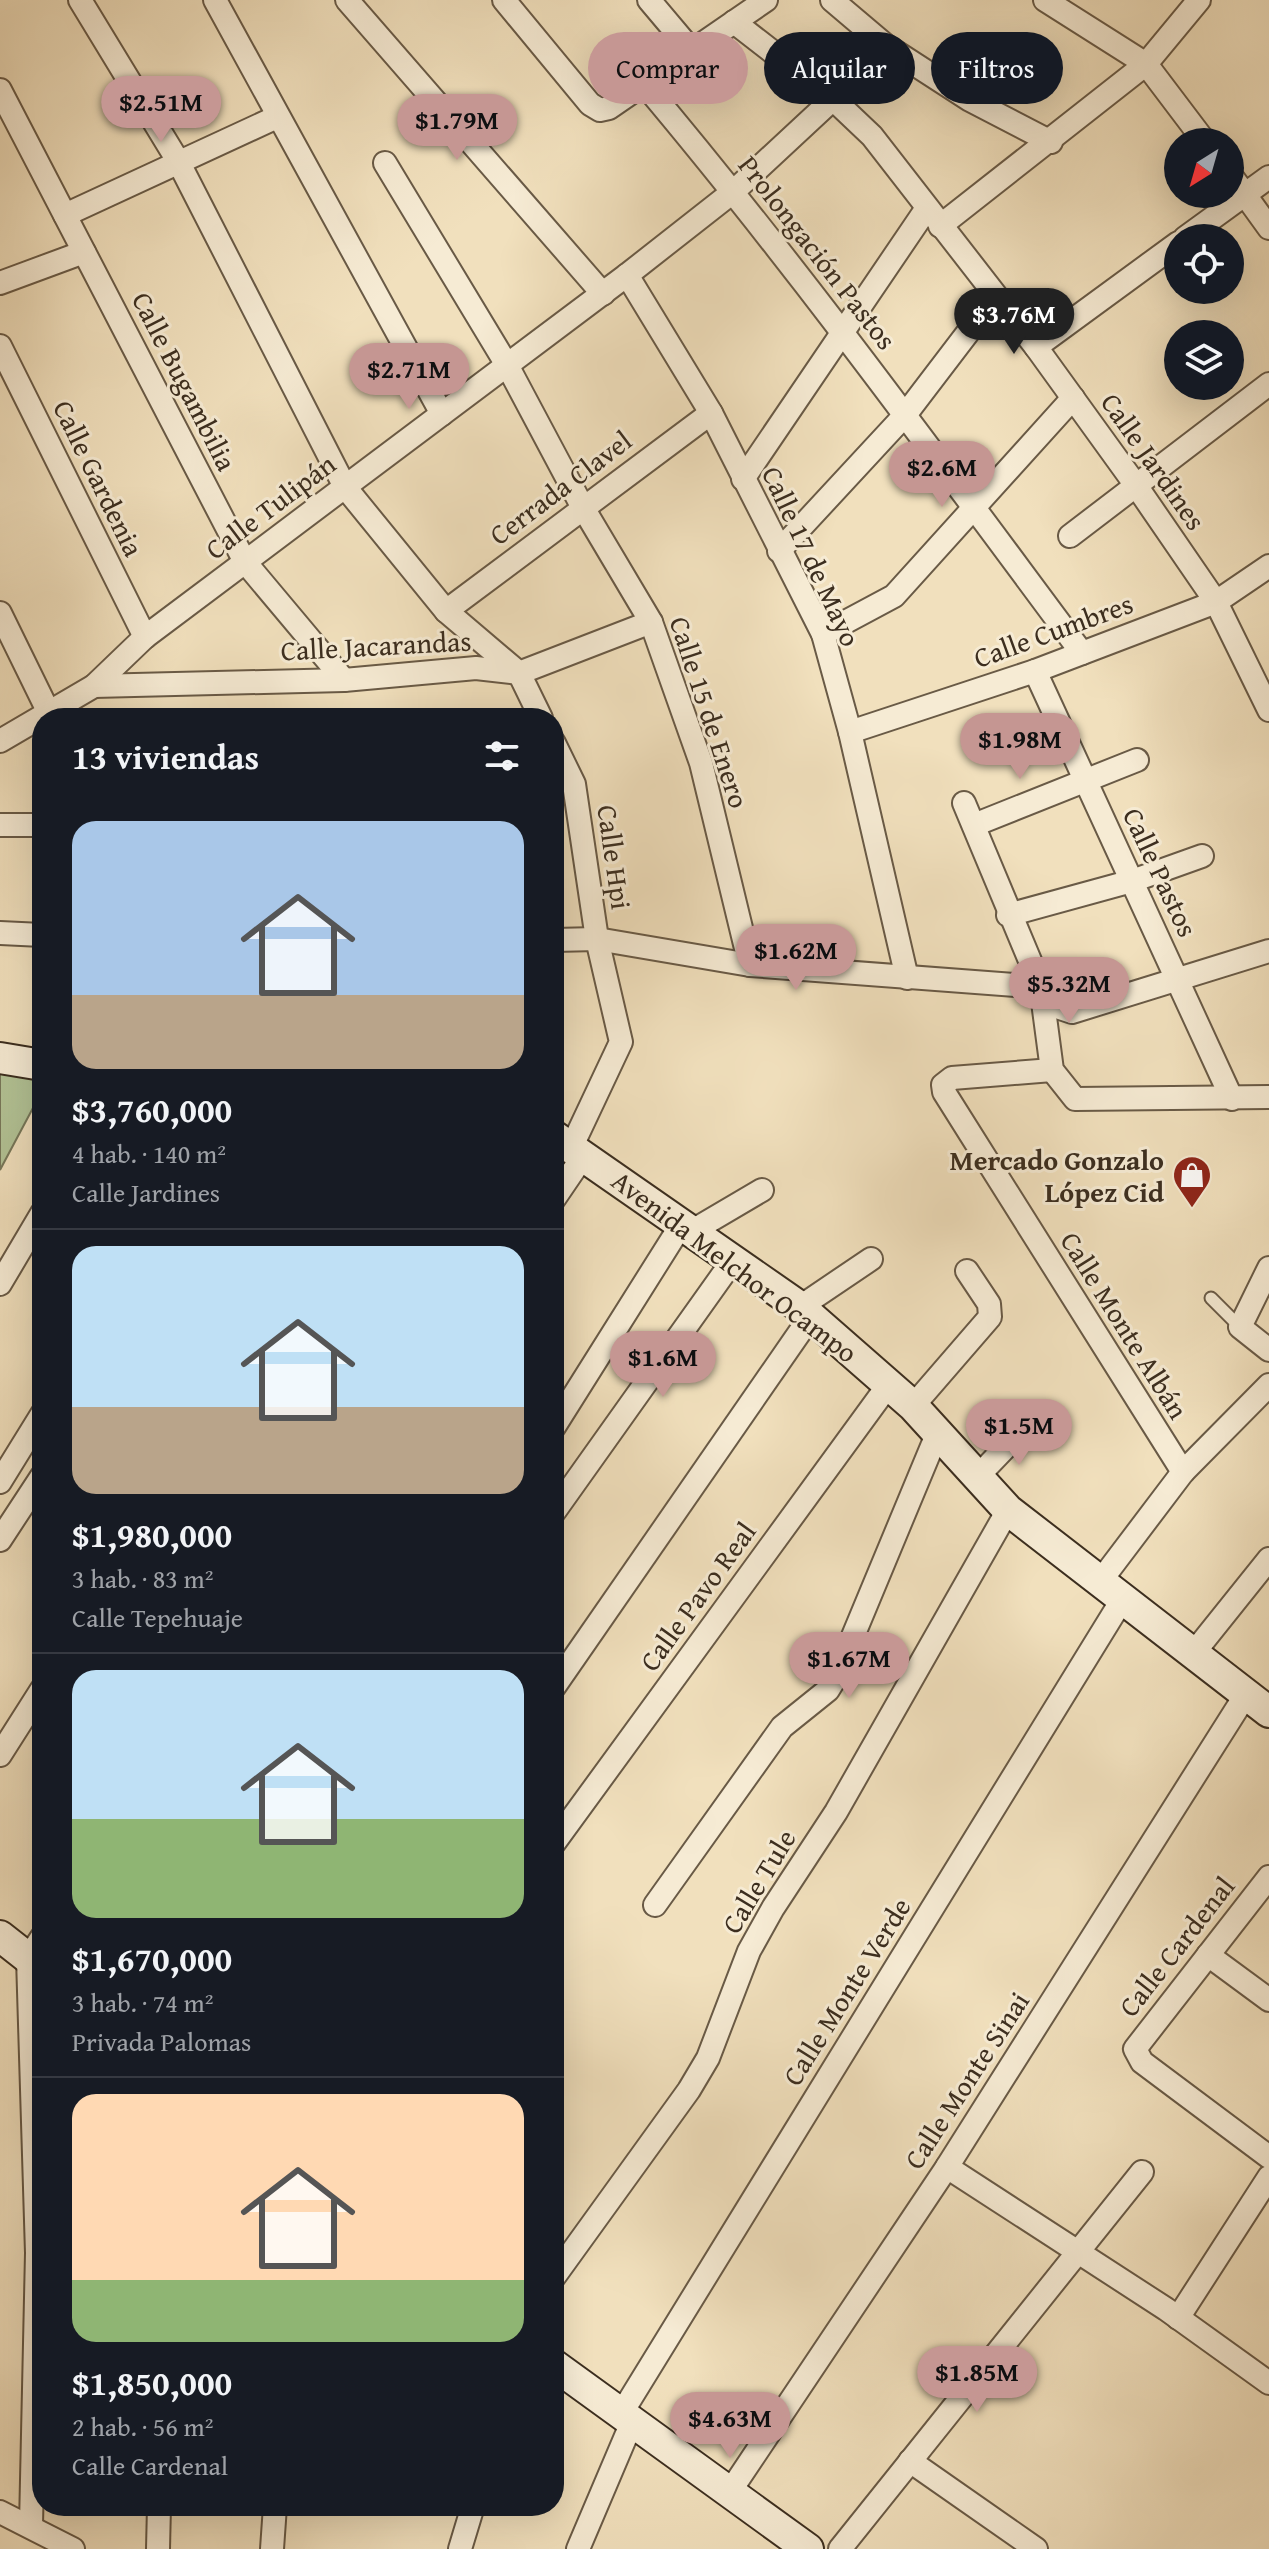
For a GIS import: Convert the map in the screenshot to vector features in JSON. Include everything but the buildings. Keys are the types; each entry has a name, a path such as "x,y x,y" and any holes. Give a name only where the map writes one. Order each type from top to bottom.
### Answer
{"street":[{"path":"80,0 178,161 345,487 446,611 519,673 536,708"},
{"path":"215,0 442,414"},
{"path":"347,0 603,294"},
{"path":"504,0 588,102"},
{"path":"649,0 676,32"},
{"path":"720,32 766,0"},
{"path":"832,0 885,45 921,69 970,100 1051,142"},
{"path":"1045,0 1146,64 1194,128"},
{"path":"743,479 843,331 933,217 1051,142 1146,64 1199,0"},
{"name":"Calle Jardines","path":"734,22 764,45"},
{"name":"Calle Bugambilia","path":"0,90 245,562 344,680"},
{"path":"590,104 600,110 610,104"},
{"name":"Prolongación Pastos","path":"661,104 734,191 843,331 1082,653"},
{"name":"Calle Tulipán","path":"54,708 94,686 145,637 603,294 734,191 828,104"},
{"name":"Calle Jardines","path":"838,104 872,136 1036,347 1135,484 1216,602 1269,710"},
{"path":"65,215 277,117"},
{"name":"Calle 15 de Enero","path":"385,163 507,365 582,506 651,622 701,763 750,965"},
{"path":"1204,224 1269,177"},
{"path":"1245,194 1269,228"},
{"path":"0,283 84,252"},
{"path":"1036,347 1164,253"},
{"name":"Calle 17 de Mayo","path":"627,275 711,413 823,634 850,732 907,978"},
{"path":"779,551 905,415 995,297"},
{"name":"Calle Gardenia","path":"0,346 145,637"},
{"path":"1070,536 1269,384"},
{"path":"823,634 894,596 1073,398"},
{"name":"Cerrada Clavel","path":"446,611 582,506 711,413"},
{"name":"Calle Cumbres","path":"850,732 1035,671 1216,602 1269,566"},
{"path":"0,613 47,708"},
{"name":"Calle Jacarandas","path":"94,686 344,680 476,668 519,673 651,622"},
{"name":"Calle Pastos","path":"1035,671 1232,1099"},
{"name":"Calle Tulipán","path":"0,741 32,721"},
{"path":"974,825 1137,760"},
{"name":"Calle Hpi","path":"564,784 621,1042 570,1146 564,1166"},
{"path":"964,803 1008,915 1041,987 1052,1070 1078,1101 1269,1097"},
{"path":"0,825 32,825"},
{"path":"1008,915 1132,881 1202,856"},
{"path":"0,933 32,935"},
{"path":"564,940 597,939 750,965 1041,987 1060,1008 1072,1012 1269,951"},
{"path":"0,1058 32,1063"},
{"name":"Calle Monte Albán","path":"1052,1070 952,1078 943,1085 946,1098 1183,1472"},
{"name":"Avenida Melchor Ocampo","path":"570,1146 688,1226 806,1312 913,1406 1008,1510 1257,1704"},
{"path":"564,1412 688,1226 762,1190"},
{"path":"0,1284 32,1230"},
{"path":"564,1498 734,1259"},
{"path":"564,1672 806,1312 871,1259"},
{"path":"1269,1268 1240,1327 1269,1350"},
{"path":"913,1406 990,1317 989,1304 967,1271"},
{"name":"Calle Pavo Real","path":"564,1829 889,1384"},
{"name":"Calle Monte Verde","path":"578,2549 627,2418 1110,1591 1183,1472 1269,1385"},
{"path":"979,1475 1025,1427"},
{"path":"0,1482 32,1430"},
{"path":"655,1905 782,1727 828,1690 836,1677 938,1432"},
{"path":"0,1540 32,1491"},
{"name":"Calle Tule","path":"564,2263 689,2090 708,2058 749,1951 836,1812 1008,1510"},
{"path":"1192,1655 1269,1559"},
{"name":"Calle Monte Sinai","path":"729,2493 1257,1704"},
{"path":"0,1755 32,1705"},
{"name":"Calle Cardenal","path":"1269,1877 1136,2044 1136,2054 1269,2157"},
{"path":"0,1936 32,1952"},
{"path":"1208,1955 1269,2000"},
{"path":"947,2167 1079,2251 1269,2383"},
{"path":"840,2549 1142,2172"},
{"path":"1178,2318 1269,2177"},
{"path":"564,2372 729,2493 791,2544"},
{"path":"910,2461 1036,2549"},
{"path":"31,2525 32,2480"},
{"path":"0,2512 31,2525 73,2549"},
{"path":"158,2549 159,2516"},
{"path":"272,2549 274,2516"},
{"path":"460,2549 470,2516"}],"lane":[{"path":"1211,1298 1240,1327"}],"green space":[{"path":"0,1069 32,1078 32,1110 0,1170"}],"place":[{"name":"Mercado Gonzalo López Cid","path":"1192,1209"}]}
